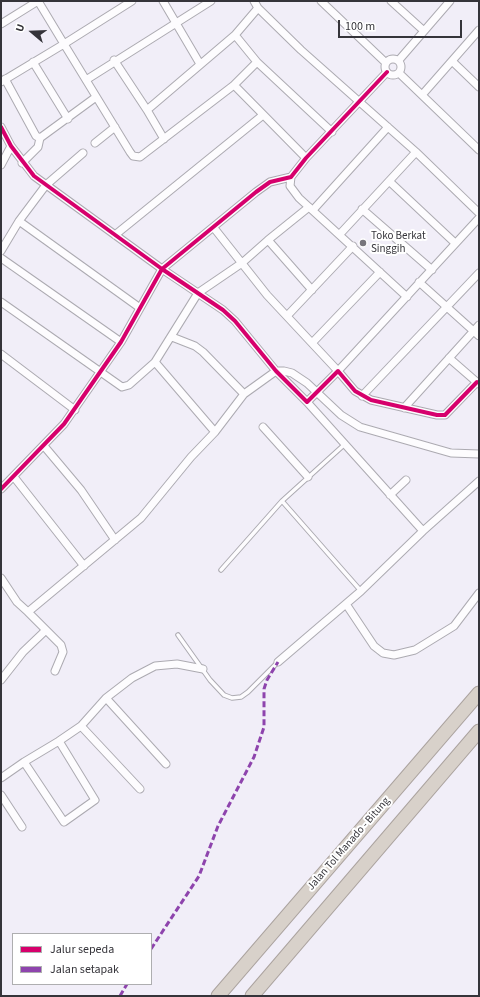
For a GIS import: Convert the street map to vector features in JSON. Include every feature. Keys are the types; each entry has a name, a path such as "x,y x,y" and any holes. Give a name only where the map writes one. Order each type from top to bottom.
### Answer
{"highway":[{"name":"Jalan Tol Manado - Bitung","path":"218,996 479,692"},
{"path":"252,996 479,731"}],"street":[{"path":"1,24 38,1 130,152 136,157 144,155 234,85 257,62"},
{"path":"40,138 36,136 3,80 132,1"},
{"path":"163,1 200,64"},
{"path":"86,80 114,60 211,1"},
{"path":"254,1 258,8 301,50 416,152 479,213"},
{"path":"321,1 386,63 387,72 306,158 291,177 290,186 293,192 407,297"},
{"path":"391,1 399,4 424,31"},
{"path":"398,60 450,1"},
{"path":"147,110 235,35 258,8"},
{"path":"422,95 479,30"},
{"path":"235,35 257,62 332,132"},
{"path":"386,63 392,58 398,60 402,67 399,73 394,75 387,72"},
{"path":"114,60 164,139"},
{"path":"452,61 478,83"},
{"path":"33,62 68,118"},
{"path":"399,73 479,150"},
{"path":"234,85 306,158"},
{"path":"22,163 38,147 40,138 96,96"},
{"path":"115,235 263,115"},
{"path":"1,127 11,146 29,171 162,269 223,310 235,321 276,370 307,402 422,531"},
{"path":"95,143 115,127"},
{"path":"1,302 122,387 129,385 155,362 172,337 198,293 242,262 268,240 311,208 388,127"},
{"path":"1,165 11,146"},
{"path":"340,234 416,152"},
{"path":"1,251 19,221 46,185 84,153"},
{"path":"1,490 44,446 75,410 121,342 162,269 270,182 291,177"},
{"path":"388,181 455,243"},
{"path":"362,209 432,270"},
{"path":"307,402 338,371 479,218"},
{"path":"19,221 140,308"},
{"path":"214,228 287,316 338,371 354,391 362,396 384,404 445,415 478,383 450,358"},
{"path":"268,240 312,290"},
{"path":"287,316 353,246"},
{"path":"1,258 121,342"},
{"path":"312,343 380,272"},
{"path":"362,396 479,273"},
{"path":"419,282 476,334"},
{"path":"404,408 450,358 476,334 479,325"},
{"path":"172,337 195,346 204,352 244,394"},
{"path":"1,354 75,410"},
{"path":"155,362 215,432"},
{"path":"28,612 141,518 191,457 215,432 244,394 276,370 284,370 292,373 317,392 341,415 360,427 451,453 479,454"},
{"path":"263,427 308,478"},
{"path":"44,446 81,490 115,540"},
{"path":"14,477 84,566"},
{"path":"390,495 406,480"},
{"path":"278,662 361,591 422,531 479,480"},
{"path":"1,578 17,602 61,645 63,652 55,671"},
{"path":"346,604 374,646 383,653 394,655 414,650 454,626 479,593"},
{"path":"1,680 23,652 46,630"},
{"path":"1,778 81,726 106,698 132,678 155,666 177,664 203,669"},
{"path":"106,698 166,764"},
{"path":"81,726 140,789"},
{"path":"24,762 64,822 95,800 59,741"},
{"path":"1,794 22,827"}],"lane":[{"path":"221,570 282,501 345,444"},
{"path":"282,501 361,591"},
{"path":"178,635 224,695 232,698 241,697 278,662"}],"marked path":[{"path":"152,947 199,876 218,826 254,757 264,727 264,689 267,680 278,662"},
{"path":"120,996 126,985"}],"cycle path":[{"path":"1,489 64,424 121,342 162,269 270,182 291,177 306,158 387,72"},
{"path":"1,127 11,146 34,176 162,269 223,310 235,321 276,371 307,402 338,371 355,391 371,400 437,415 445,415 477,382"}],"place":[{"name":"Toko Berkat Singgih","path":"363,243"}]}
